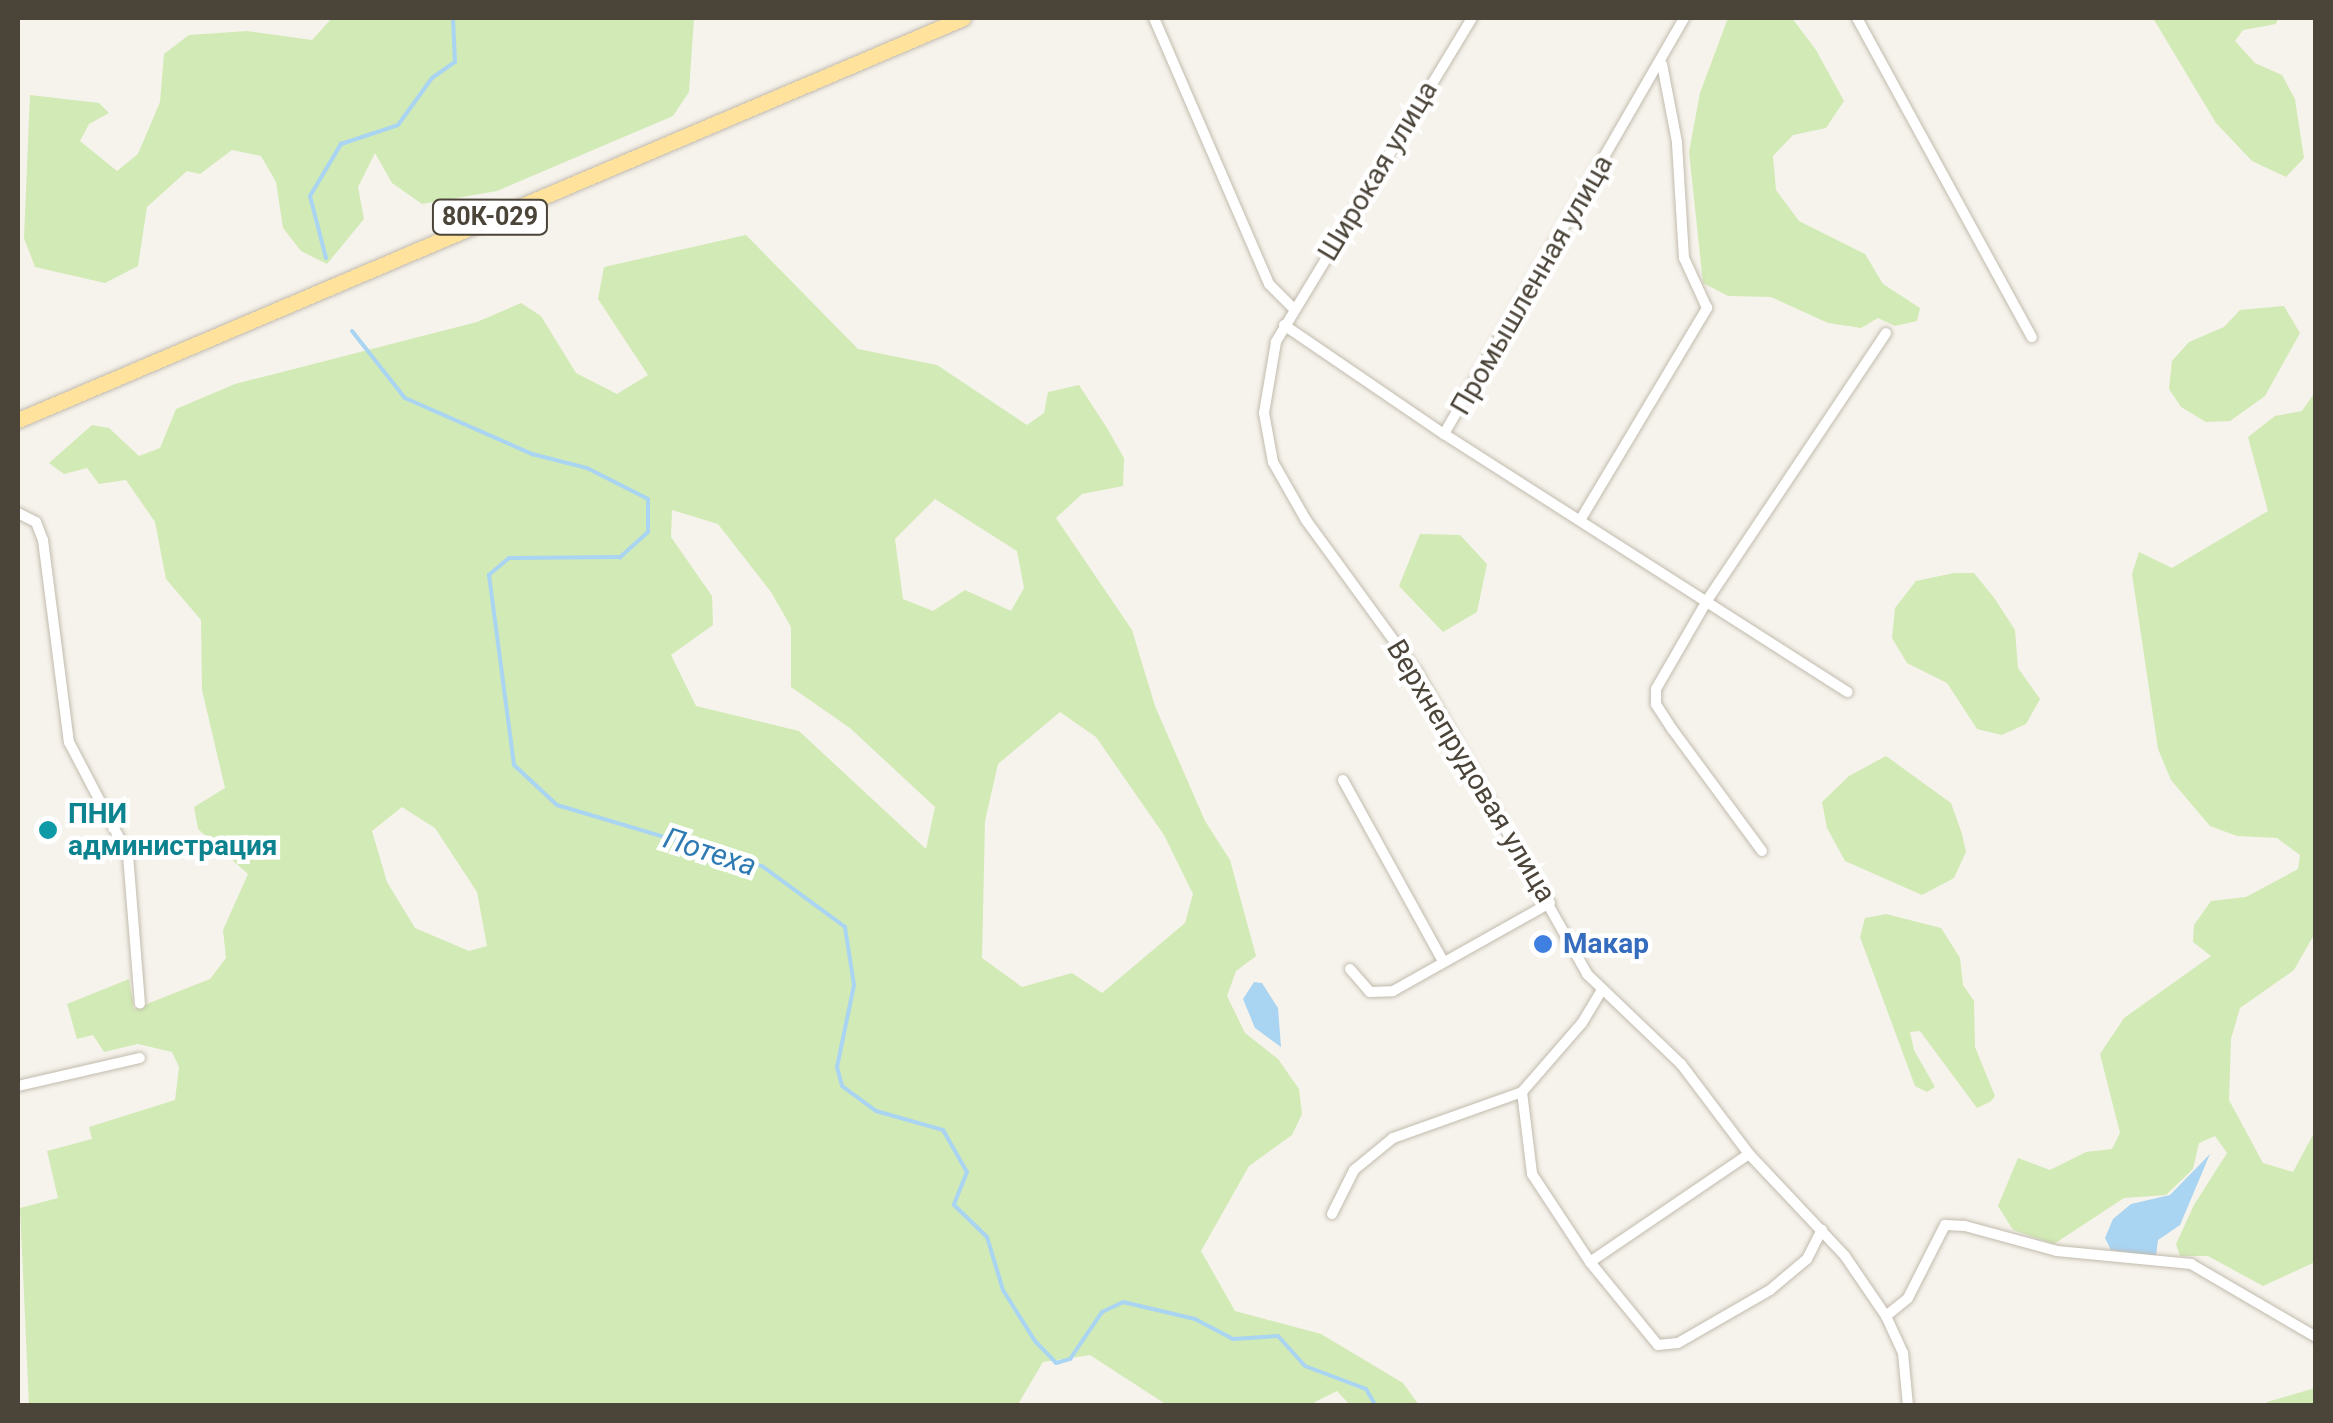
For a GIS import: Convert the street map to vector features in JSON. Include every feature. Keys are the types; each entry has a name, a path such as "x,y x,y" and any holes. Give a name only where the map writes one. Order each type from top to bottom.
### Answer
{"main road":[{"name":"80К-029","path":"18,420 964,18"}],"street":[{"path":"1154,18 1269,284 1294,309"},
{"name":"Широкая улица","path":"1284,325 1472,18"},
{"name":"Промышленная улица","path":"1284,325 1444,434 1662,64 1684,18"},
{"path":"1857,18 2032,337"},
{"path":"1582,517 1707,308 1684,258 1675,122 1662,64"},
{"name":"Верхнепрудовая улица","path":"1284,325 1265,388 1273,462 1306,520 1417,672 1600,992 1660,1042 1749,1154 1822,1230 1886,1316 1903,1353 1908,1406"},
{"path":"1762,851 1654,697 1708,598 1886,332"},
{"path":"1444,434 1582,517 1847,692"},
{"path":"18,513 36,522 43,540 69,742 128,856 140,1004"},
{"path":"1343,780 1442,961"},
{"path":"1350,969 1360,984 1382,995 1550,903"},
{"path":"1332,1214 1354,1170 1393,1138 1522,1092 1582,1024 1600,992"},
{"path":"18,1086 140,1058"},
{"path":"1522,1092 1528,1164 1590,1262 1644,1333 1667,1346 1770,1290 1807,1259 1822,1230"},
{"path":"1590,1262 1749,1154"},
{"path":"1886,1316 1908,1298 1945,1226 1965,1226 2057,1251 2191,1264 2316,1337"}],"green space":[{"path":"332,18 694,18 689,92 673,116 497,191 422,204 392,183 375,153 358,187 364,219 327,264 301,251 283,228 276,182 261,156 232,150 200,174 187,171 147,207 138,266 105,283 35,267 24,238 30,95 99,103 109,113 89,124 80,141 117,171 138,154 160,102 164,54 189,35 247,31 312,40"},
{"path":"1728,18 1792,18 1816,50 1844,101 1826,128 1793,135 1773,156 1776,190 1799,221 1865,254 1883,284 1920,308 1917,321 1895,326 1878,318 1861,328 1828,323 1771,297 1728,296 1703,283 1689,152 1700,93"},
{"path":"2153,18 2278,18 2276,24 2243,30 2235,41 2255,63 2282,75 2295,99 2304,158 2286,177 2252,161 2216,123"},
{"path":"746,235 858,349 937,365 1027,425 1044,413 1048,392 1079,385 1124,458 1123,486 1082,494 1056,518 1132,630 1155,706 1205,821 1230,860 1256,956 1236,971 1227,996 1245,1033 1278,1059 1299,1089 1302,1114 1292,1135 1249,1166 1201,1251 1235,1311 1321,1334 1403,1383 1419,1405 1350,1405 1337,1391 1309,1405 1167,1405 1090,1355 1043,1362 1017,1406 29,1405 20,1208 58,1198 47,1151 92,1139 89,1127 175,1100 179,1067 172,1052 138,1044 104,1052 93,1035 77,1039 67,1004 129,979 134,1009 210,979 226,958 223,930 248,874 198,829 194,807 225,788 202,690 201,620 166,579 155,522 126,480 99,484 87,468 64,474 49,463 92,425 109,428 139,456 160,448 176,409 235,384 477,322 521,303 541,316 576,373 617,394 648,375 598,299 604,267","holes":["935,499 1017,551 1024,588 1011,611 965,590 933,611 903,599 895,539","672,510 718,524 771,592 791,627 791,687 850,728 935,807 926,849 799,731 696,706 671,655 713,625 712,596 671,537","1060,712 1096,737 1164,835 1193,894 1185,923 1102,993 1072,973 1022,987 982,958 985,821 998,764","402,807 435,828 477,892 487,946 469,951 415,928 387,882 372,831"]},
{"path":"2284,306 2300,333 2265,396 2230,421 2206,422 2181,407 2169,389 2172,361 2189,342 2224,327 2240,310"},
{"path":"2315,392 2315,933 2294,970 2240,1008 2231,1039 2229,1100 2263,1163 2293,1172 2315,1131 2315,1262 2263,1286 2208,1256 2180,1256 2176,1244 2194,1205 2227,1153 2215,1136 2199,1143 2193,1169 2166,1195 2124,1198 2054,1244 2013,1230 1998,1206 2018,1158 2050,1170 2086,1152 2112,1149 2120,1133 2100,1054 2124,1018 2211,956 2193,942 2194,925 2211,901 2246,897 2298,869 2300,855 2277,838 2237,836 2210,826 2171,780 2158,749 2132,574 2139,552 2172,568 2268,511 2248,437 2275,416 2302,411"},
{"path":"1420,534 1460,535 1487,564 1477,612 1443,632 1399,586"},
{"path":"1974,573 1995,599 2015,630 2018,668 2040,699 2026,724 2002,735 1977,729 1947,683 1907,663 1892,638 1895,608 1916,581"},
{"path":"1886,756 1951,803 1962,834 1966,852 1954,878 1922,895 1845,861 1827,828 1822,802 1849,776"},
{"path":"1886,914 1941,928 1960,958 1963,985 1974,1001 1975,1047 1995,1096 1990,1102 1977,1108 1920,1031 1910,1032 1914,1050 1935,1087 1927,1092 1915,1086 1860,937 1865,918"},
{"path":"2315,1388 2315,1405 2264,1405 2267,1402"}],"water":[{"path":"1254,982 1262,983 1278,1008 1281,1047 1255,1028 1243,999"},
{"path":"2210,1154 2180,1225 2158,1240 2156,1256 2111,1250 2105,1238 2113,1219 2131,1204 2170,1195"}],"waterway":[{"name":"Потеха","path":"326,258 310,196 341,144 398,125 432,78 455,62 453,18"},
{"name":"Потеха","path":"352,331 405,398 532,454 587,468 648,499 648,532 620,557 509,558 489,575 514,765 557,805 762,866 845,927 854,985 837,1067 842,1086 876,1111 943,1130 967,1172 954,1205 987,1237 1003,1290 1035,1341 1056,1363 1070,1359 1102,1312 1123,1302 1195,1319 1233,1339 1278,1336 1305,1366 1366,1389 1376,1406"}],"place":[{"name":"ПНИ администрация","path":"48,830"},
{"name":"Макар","path":"1543,944"}]}
